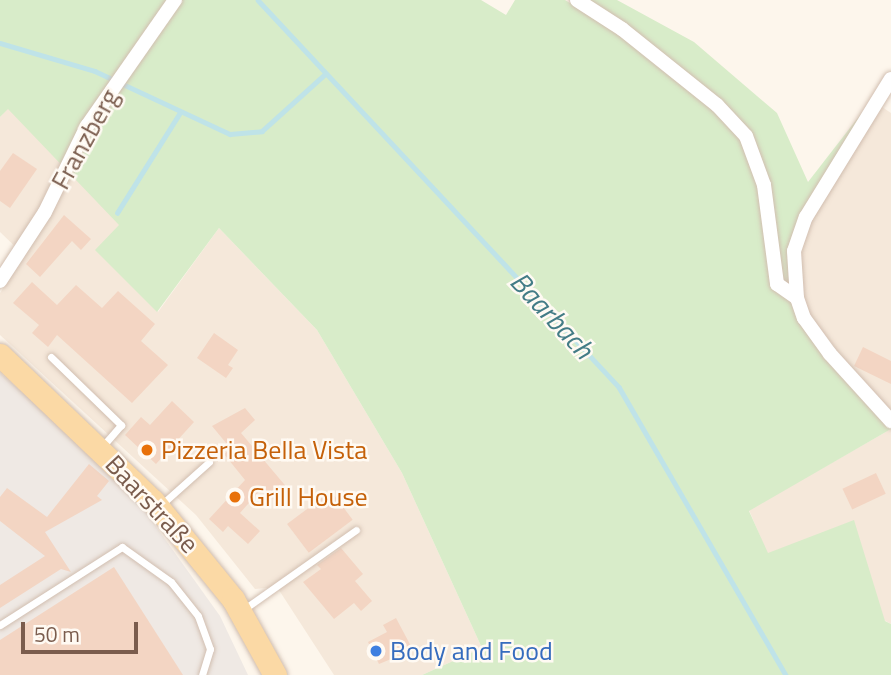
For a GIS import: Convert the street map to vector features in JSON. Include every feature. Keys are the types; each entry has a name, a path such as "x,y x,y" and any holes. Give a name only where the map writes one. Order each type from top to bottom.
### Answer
{"main road":[{"name":"Baarstraße","path":"4,364 101,448 159,507 241,611 275,675"}],"street":[{"name":"Franzberg","path":"0,281 22,251 88,126 175,0"},
{"path":"577,0 622,29 717,105 746,136 764,185 777,284 797,298"},
{"path":"891,79 806,217 794,251 797,298 804,318 830,354 891,421"}],"lane":[{"path":"51,357 121,425 101,448"},
{"path":"159,507 209,462"},
{"path":"241,611 356,530"},
{"path":"0,625 122,547 171,582 198,616 210,649 201,675"}],"shaded area":[{"path":"876,103 891,113 891,421 797,298 806,217"},
{"path":"8,108 120,225 158,312 219,228 317,330 402,473 482,648 422,675 334,675 277,587 255,589 196,515 0,335 0,293 25,256 0,232 0,117"},
{"path":"0,373 69,433 147,514 220,616 248,675 0,675"},
{"path":"891,429 891,624 767,553 749,510"}],"green space":[{"path":"0,0 481,0 506,15 515,0 565,0 618,32 717,105 757,160 773,265 804,318 891,421 891,429 749,511 768,553 854,520 885,621 891,624 891,675 422,675 482,648 402,473 317,330 219,228 157,312 95,250 119,225 8,109 0,117"},
{"path":"583,0 617,0 694,42 777,113 808,182 874,97 803,213 793,292 779,280 746,131"}],"building":[{"path":"13,153 37,169 10,208 0,201 0,171"},
{"path":"64,215 91,239 81,250 72,241 40,277 26,264"},
{"path":"32,282 57,305 76,285 102,308 118,291 155,324 141,341 168,365 132,403 57,335 48,347 32,333 39,325 13,303"},
{"path":"214,333 238,350 228,365 233,368 226,378 197,358"},
{"path":"863,347 891,361 891,384 854,366"},
{"path":"172,401 194,422 156,464 125,435 141,417 150,425"},
{"path":"245,408 255,420 241,433 289,490 275,501 263,487 240,513 260,531 248,544 228,526 223,532 209,519 245,480 224,454 231,449 212,426"},
{"path":"89,464 109,481 97,496 102,500 45,532 71,572 61,569 0,608 0,585 45,556 0,521 0,497 7,488 47,517"},
{"path":"876,473 886,494 852,509 842,489"},
{"path":"331,491 353,520 309,553 287,524"},
{"path":"341,548 363,574 355,581 372,601 361,611 354,603 334,619 303,582 321,569 317,565"},
{"path":"114,567 183,675 0,675 0,640"},
{"path":"396,618 413,650 379,664 368,642 387,632 383,625"}],"waterway":[{"name":"Baarbach","path":"258,0 619,387 786,675"},
{"path":"0,43 95,71 230,134 262,131 325,74"},
{"path":"117,213 179,114"}],"place":[{"name":"Pizzeria Bella Vista","path":"147,450"},
{"name":"Grill House","path":"235,497"},
{"name":"Body and Food","path":"376,651"}]}
